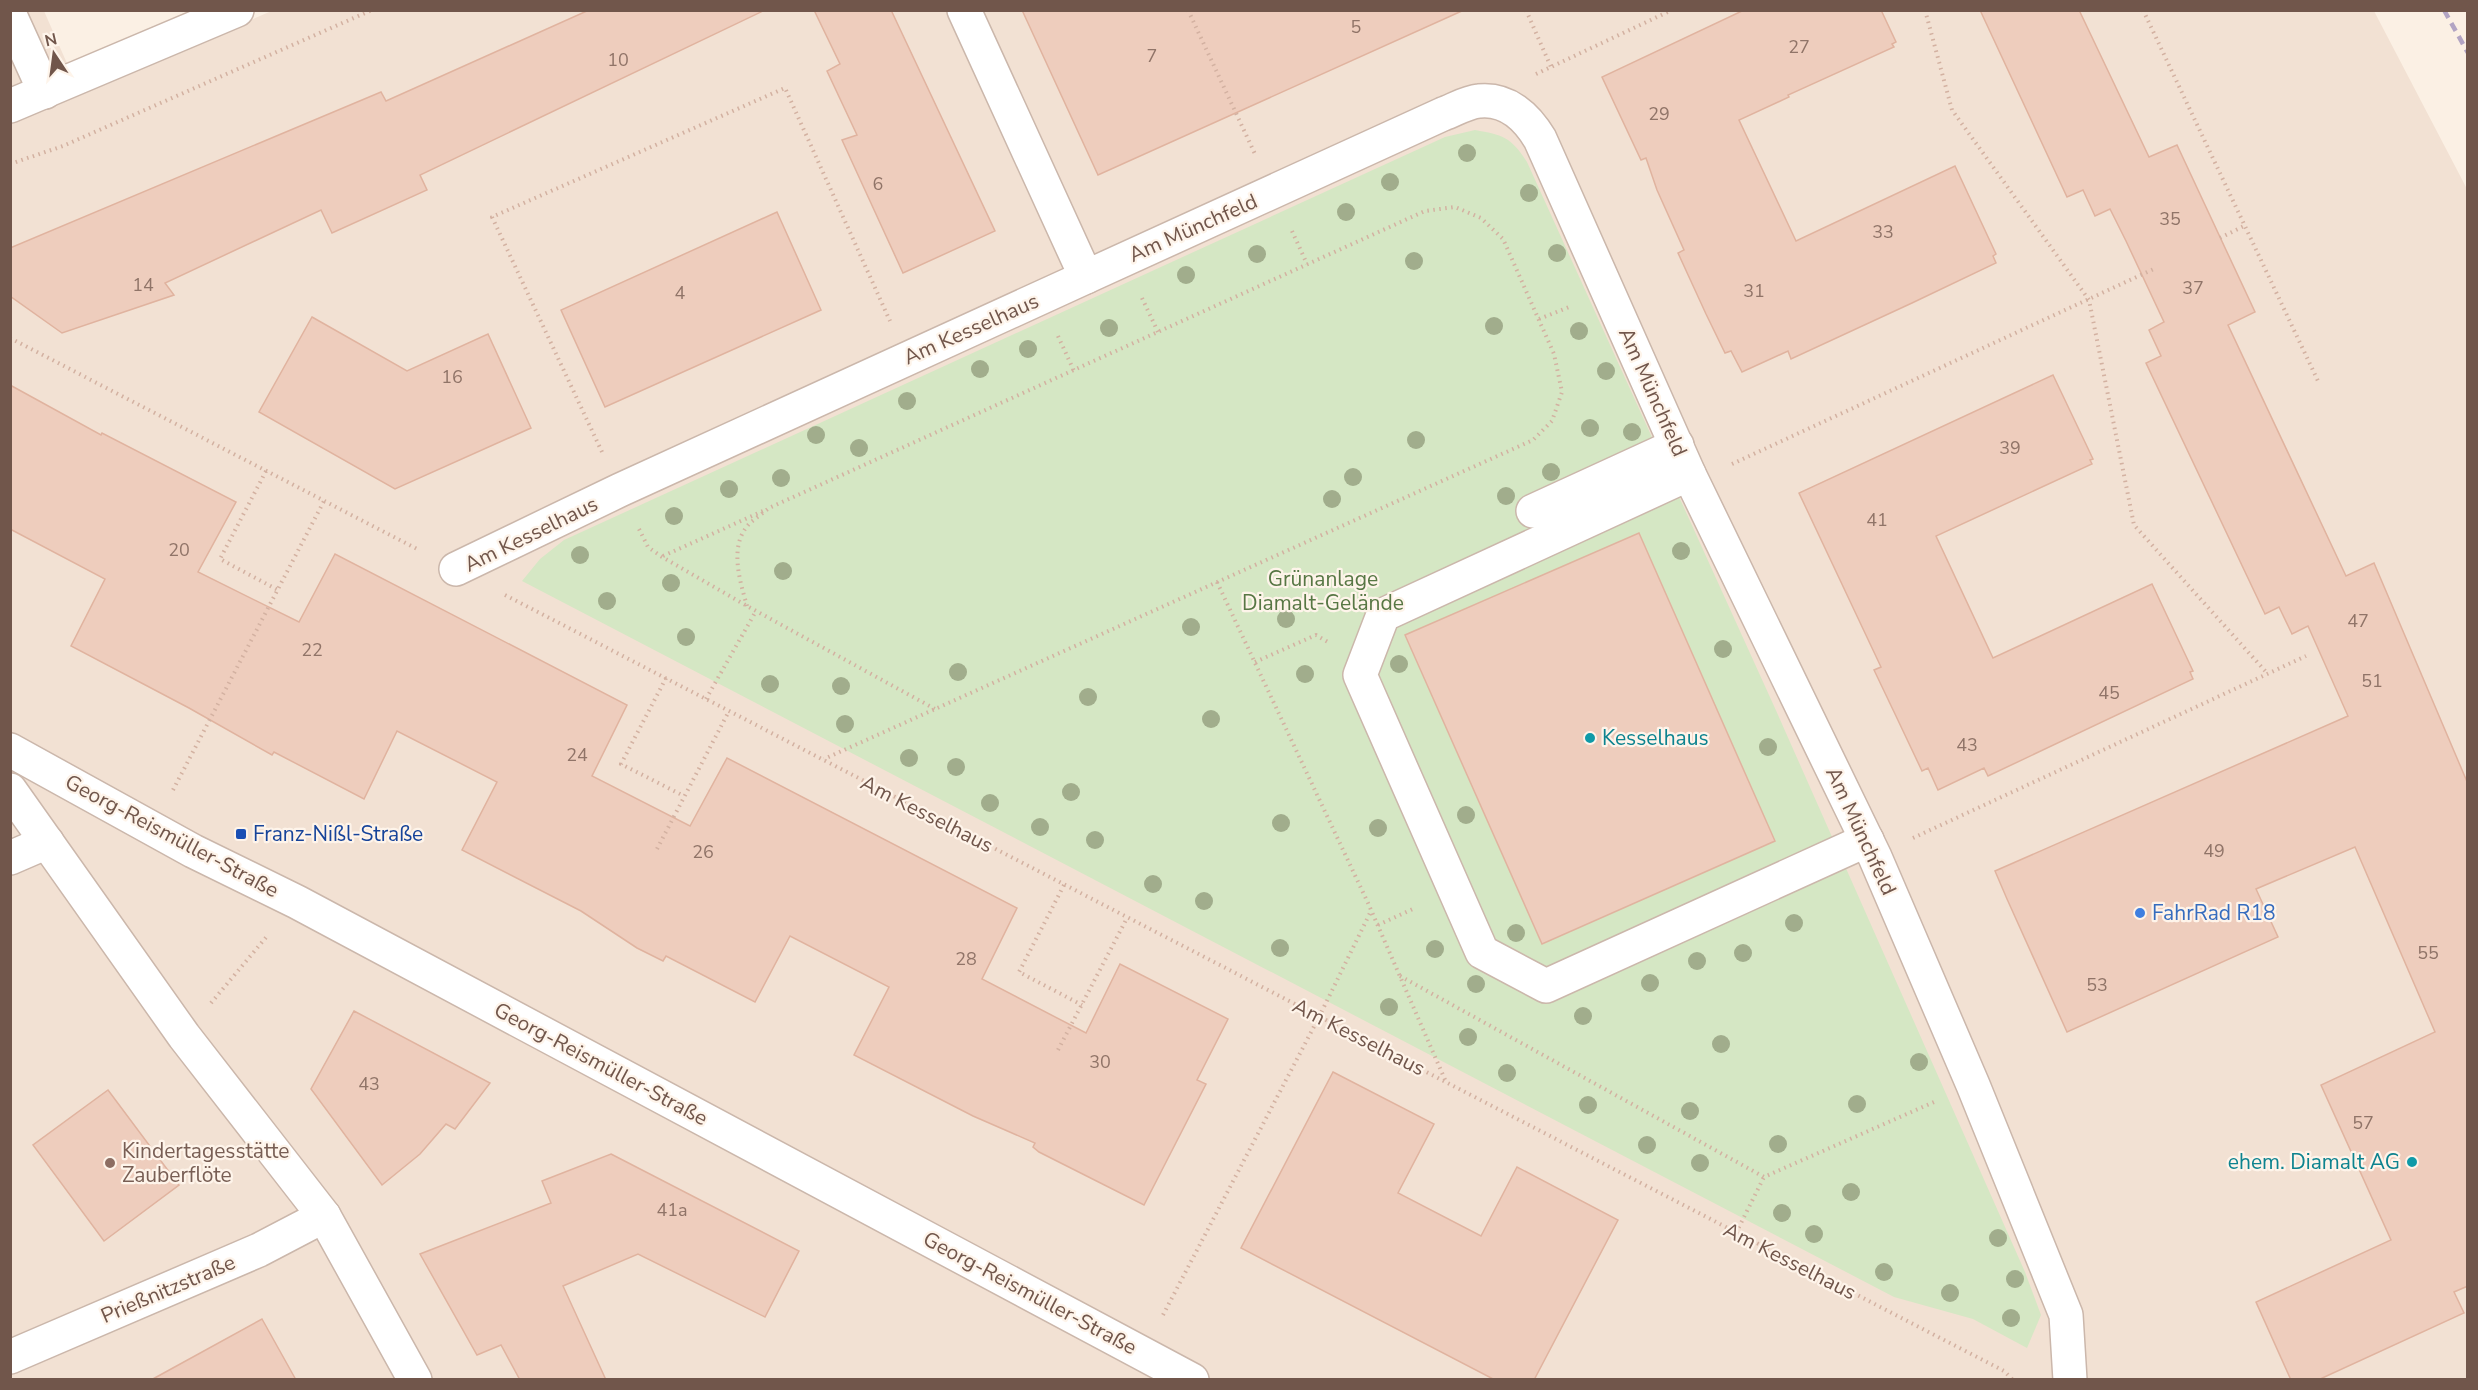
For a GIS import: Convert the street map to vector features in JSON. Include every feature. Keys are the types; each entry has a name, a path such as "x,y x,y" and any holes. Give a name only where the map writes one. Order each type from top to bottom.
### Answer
{"street":[{"path":"10,106 237,10"},
{"path":"964,10 1086,277"},
{"path":"10,15 45,92"},
{"name":"Am Münchfeld","path":"1086,277 1443,114 1478,101 1500,103 1517,111 1530,122 1540,139 1686,467 1871,849 1974,1085 2066,1315 2070,1380"},
{"name":"Am Kesselhaus","path":"456,569 620,490 1086,277"},
{"path":"1533,511 1686,467"},
{"path":"1686,467 1383,615 1360,675 1482,952 1546,986 1871,849"},
{"name":"Georg-Reismüller-Straße","path":"10,750 193,851 297,902 1192,1380"},
{"path":"10,790 184,1036 324,1216 415,1380"},
{"path":"10,858 47,842"},
{"name":"Prießnitzstraße","path":"10,1357 259,1250 324,1216"}],"path":[{"path":"10,164 63,146 372,10"},
{"path":"1188,10 1307,264"},
{"path":"1526,10 1551,67"},
{"path":"1478,101 1672,10"},
{"path":"1925,10 1952,110 2089,300 2134,525 2267,673"},
{"path":"2143,10 2318,381"},
{"path":"906,358 785,88 492,217 648,547 747,606 936,709"},
{"path":"662,557 1425,211 1455,207 1481,218 1503,239 1554,354 1562,392 1552,421 1533,440 823,760"},
{"path":"2220,238 2244,226"},
{"path":"1686,467 2089,300 2156,268"},
{"path":"10,338 456,569"},
{"path":"266,471 220,559 278,590"},
{"path":"153,828 324,501"},
{"path":"747,606 738,574 738,549 748,525 769,508"},
{"name":"Am Kesselhaus","path":"456,569 2004,1371 2013,1380"},
{"path":"1218,582 1371,911 1446,1082"},
{"path":"706,699 756,611"},
{"path":"1255,662 1316,635 1365,662"},
{"path":"1871,849 2306,656"},
{"path":"666,678 621,764 684,796"},
{"path":"657,849 729,711"},
{"path":"1064,885 1019,972 1082,1005"},
{"path":"184,1036 297,902"},
{"path":"1142,1353 1319,1017 1371,911"},
{"path":"1058,1050 1127,918"},
{"path":"1400,976 1764,1178"},
{"path":"1736,1233 1764,1178 1974,1085"}],"shaded area":[{"path":"274,10 2374,11 2467,189 2467,1379 11,1379 10,11 44,11 80,93"}],"green space":[{"name":"Grünanlage Diamalt-Gelände","path":"1475,130 1506,138 1527,162 1774,706 2025,1272 2041,1315 2027,1348 1973,1319 1894,1297 522,581 540,559 564,540 1445,137"}],"building":[{"path":"589,10 765,10 420,175 427,190 332,233 321,210 165,283 174,295 62,333 10,296 10,248 381,92 386,101"},
{"path":"814,10 891,10 995,231 903,273 842,140 857,135 827,71 840,64"},
{"path":"1022,10 1464,10 1098,175"},
{"path":"1744,10 1881,10 1896,42 1892,44 1894,47 1739,120 1796,241 1955,166 1996,254 1993,256 1996,263 1791,359 1788,351 1742,372 1731,351 1725,353 1706,314 1678,253 1684,250 1657,190 1646,158 1641,160 1602,77"},
{"path":"1980,10 2079,10 2149,157 2177,145 2255,312 2228,325 2346,576 2374,563 2468,784 2468,1286 2454,1292 2464,1313 2318,1380 2291,1380 2256,1302 2391,1240 2321,1085 2435,1032 2355,847 2256,889 2278,937 2067,1032 2007,899 1995,871 2348,716 2308,626 2292,634 2279,607 2265,614 2146,363 2161,356 2149,330 2164,322 2126,241 2110,209 2095,216 2083,190 2067,197"},
{"path":"777,212 821,310 605,407 561,310"},
{"path":"312,317 407,371 488,334 531,428 395,489 259,412"},
{"path":"2053,375 2093,459 2090,460 2092,464 1936,536 1993,658 2152,584 2193,671 2190,672 2193,679 1988,776 1984,768 1938,790 1928,768 1922,771 1874,670 1881,667 1799,493"},
{"path":"10,385 101,435 102,433 236,502 198,572 299,622 335,554 627,705 592,776 690,826 727,758 1017,908 982,979 1086,1033 1120,964 1228,1019 1197,1080 1206,1084 1144,1205 1039,1152 1033,1147 1035,1143 973,1116 854,1055 889,987 790,936 755,1002 666,956 663,961 637,948 581,911 462,850 497,782 397,731 364,799 274,752 272,755 71,646 105,579 10,529"},
{"name":"Kesselhaus","path":"1639,533 1775,841 1542,944 1405,635"},
{"path":"354,1011 490,1083 455,1129 446,1124 420,1154 382,1185 311,1089"},
{"path":"1333,1072 1434,1124 1398,1193 1481,1236 1517,1167 1618,1220 1534,1380 1495,1380 1241,1248"},
{"path":"108,1090 179,1185 104,1241 33,1145"},
{"path":"611,1154 799,1251 765,1317 638,1254 563,1286 606,1380 520,1380 501,1345 477,1355 420,1254 551,1203 542,1181"},
{"path":"262,1319 296,1380 151,1380"}],"railway":[{"path":"2444,10 2468,53"}],"place":[{"name":"Kesselhaus","path":"1590,738"},
{"name":"Franz-Nißl-Straße","path":"241,834"},
{"name":"FahrRad R18","path":"2140,913"},
{"name":"ehem. Diamalt AG","path":"2412,1162"},
{"name":"Kindertagesstätte Zauberflöte","path":"110,1163"}]}
